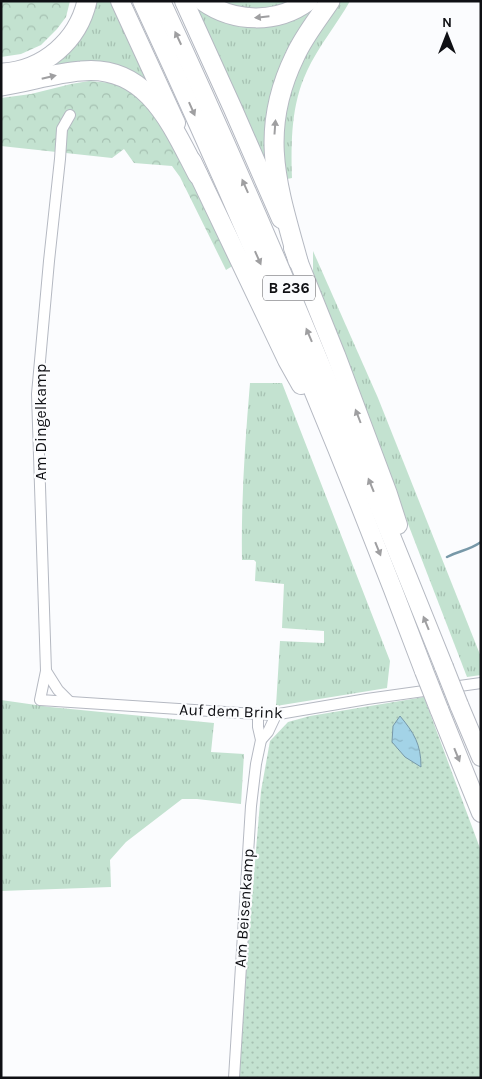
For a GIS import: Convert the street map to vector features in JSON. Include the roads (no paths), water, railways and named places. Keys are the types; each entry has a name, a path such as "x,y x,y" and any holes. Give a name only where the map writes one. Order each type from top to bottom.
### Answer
{"highway":[{"path":"1,73 15,72 32,67 46,60 59,50 71,37 79,24 87,1"},
{"path":"120,1 198,175 287,360 334,439"},
{"name":"B 236","path":"142,1 200,125 276,300 381,555 424,671 481,813"},
{"name":"B 236","path":"161,1 276,257 481,758"},
{"path":"184,1 233,109 298,261 388,494 400,531 409,579"},
{"path":"203,1 222,12 250,18 276,16 308,1"},
{"path":"298,261 276,177 274,153 275,121 282,86 295,56 330,1"},
{"path":"1,86 81,71 100,70 118,75 136,84 157,103 168,119 198,175"}],"street":[{"name":"Am Dingelkamp","path":"40,700 46,671 37,394 62,129 70,115"},
{"path":"46,671 58,690 69,701"},
{"name":"Auf dem Brink","path":"40,700 276,715 481,682"},
{"name":"Am Beisenkamp","path":"234,1078 251,806 261,740 258,728 258,715"},
{"name":"Am Beisenkamp","path":"261,740 268,732 276,715"}],"water":[{"path":"400,716 416,739 420,752 421,767 405,757 392,742 393,726"}],"waterway":[{"path":"447,557 481,542"}]}
